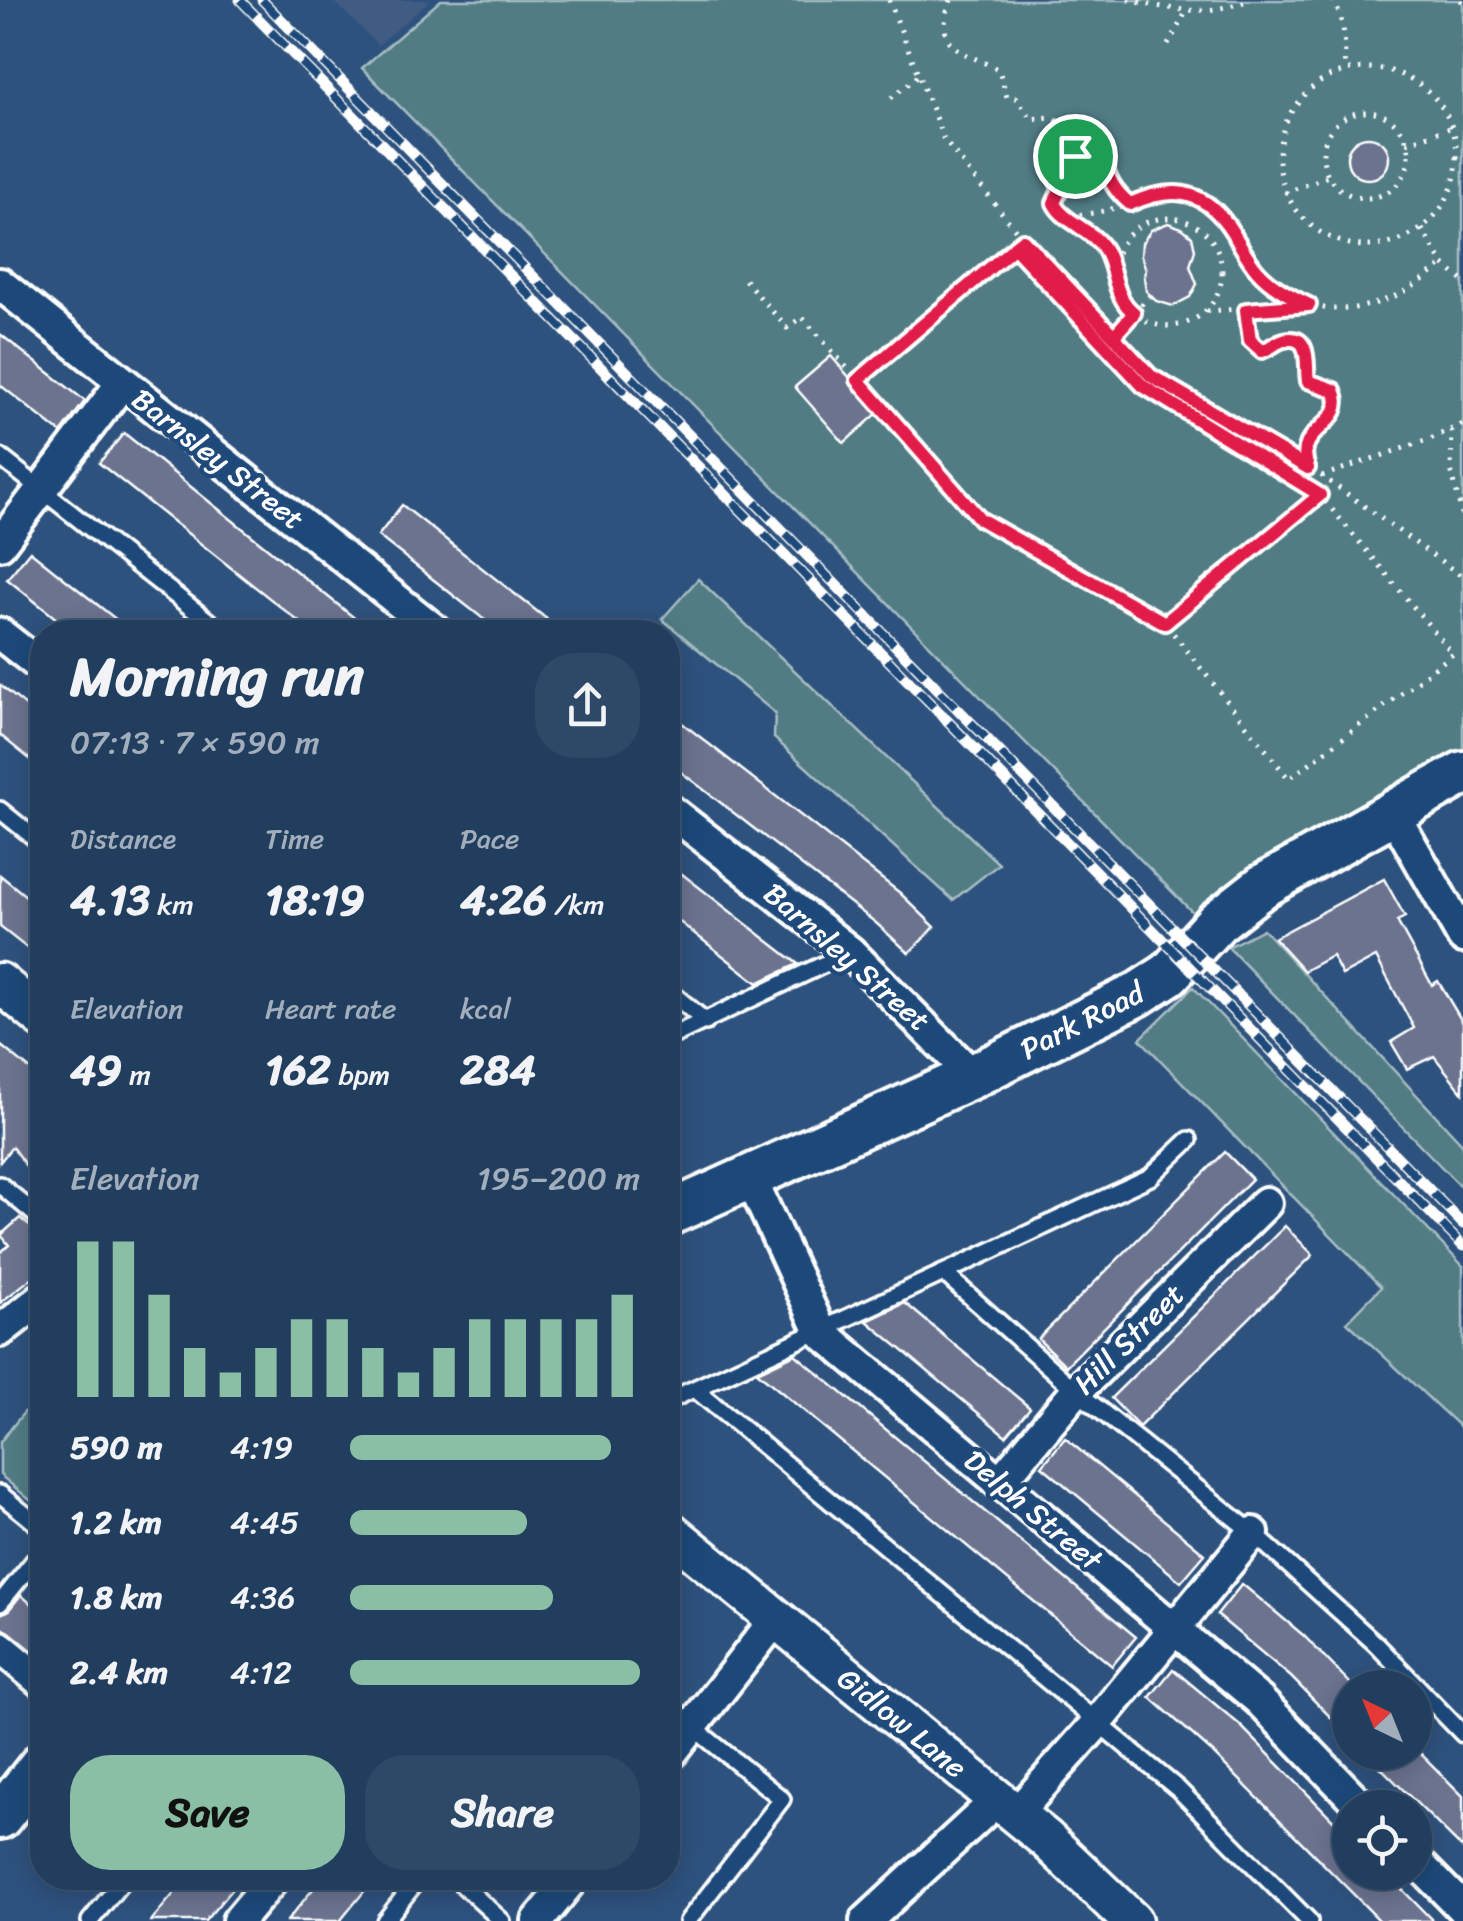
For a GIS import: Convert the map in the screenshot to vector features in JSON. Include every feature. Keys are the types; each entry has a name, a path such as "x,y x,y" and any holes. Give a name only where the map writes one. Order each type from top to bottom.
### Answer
{"main road":[{"name":"Park Road","path":"680,1209 973,1076 1138,994 1168,974 1242,900 1463,772"},
{"path":"0,1817 30,1779"}],"street":[{"name":"Barnsley Street","path":"0,284 422,620"},
{"path":"0,544 122,383"},
{"path":"0,634 30,658"},
{"path":"1393,813 1463,937"},
{"name":"Barnsley Street","path":"680,818 850,952 973,1076"},
{"path":"0,984 30,1008"},
{"name":"Delph Street","path":"751,1179 821,1332 1258,1700 1346,1790"},
{"name":"Hill Street","path":"999,1482 1076,1390 1266,1203"},
{"path":"0,1330 30,1307"},
{"path":"866,1921 1006,1808 1097,1723 1253,1533"},
{"name":"Gidlow Lane","path":"680,1540 1087,1875 1132,1921"},
{"path":"680,1742 775,1620"},
{"path":"0,1647 30,1672"},
{"path":"1432,1878 1463,1910"},
{"path":"238,1921 264,1890"},
{"path":"538,1921 563,1890"}],"lane":[{"path":"0,457 207,620"},
{"path":"0,810 30,834"},
{"path":"680,1033 850,952"},
{"path":"680,1000 706,1022"},
{"path":"680,1396 1150,1176 1190,1140"},
{"path":"2,1191 30,1211"},
{"path":"944,1274 1076,1390 1253,1533 1376,1644 1463,1734"},
{"path":"696,1390 1178,1788 1309,1921"},
{"path":"0,1494 30,1518"},
{"path":"0,1603 30,1566"},
{"path":"680,1716 782,1799 688,1921"},
{"path":"90,1921 115,1890"},
{"path":"385,1921 410,1890"},
{"path":"469,1890 502,1921"}],"path":[{"path":"889,0 944,140 1023,240 1151,376 1322,476 1463,577"},
{"path":"951,0 946,30 956,51 999,70 1007,98 1016,98 1031,118 1069,124 1077,139 1106,164 1107,174 1130,204"},
{"path":"1128,0 1186,12 1210,12 1249,0"},
{"path":"1333,0 1341,14 1344,71"},
{"path":"1168,45 1186,12"},
{"path":"1366,67 1409,77 1442,106 1452,127 1458,149 1450,194 1422,229 1398,242 1372,247 1345,245 1320,234 1299,216 1285,193 1278,168 1279,143 1287,119 1301,98 1320,81 1344,71 1366,67"},
{"path":"890,98 918,76"},
{"path":"1372,113 1385,117 1401,130 1408,143 1408,164 1403,177 1382,195 1355,197 1342,191 1328,176 1323,155 1326,141 1344,119 1372,113"},
{"path":"1408,143 1452,127"},
{"path":"1077,139 1075,156 1055,174 1060,190 1054,203 1058,212 1095,236 1112,264 1114,278 1118,294 1134,313 1157,325 1191,321 1216,298 1222,264 1207,233 1193,223 1160,218 1130,232 1115,261 1114,278"},
{"path":"1285,193 1328,176"},
{"path":"1066,215 1130,204 1160,192 1182,192 1198,199 1226,223 1243,252 1271,283 1309,305"},
{"path":"1422,229 1443,264 1463,281"},
{"path":"858,380 1023,240"},
{"path":"745,280 788,328 802,317 980,519 1165,623 1289,779 1453,654 1320,495 1143,386 1014,247"},
{"path":"1206,311 1309,305 1341,311 1380,302 1425,280 1443,264"},
{"path":"1114,336 1150,295"},
{"path":"1246,310 1246,328 1256,346 1262,351 1280,340 1300,343 1307,351 1308,381 1330,387 1336,394 1334,414 1307,441 1304,452 1308,468"},
{"path":"1322,476 1463,424"},
{"path":"1452,430 1451,469 1463,520"},
{"path":"1165,623 1320,495"}],"shaded area":[{"path":"333,0 430,0 378,45"}],"green space":[{"path":"441,0 1463,0 1463,750 1397,787 1196,916 362,68"},
{"path":"698,579 999,864 953,900 774,738 775,713 680,634 680,620 662,619"},
{"path":"1263,929 1463,1145 1463,1189 1228,947"},
{"path":"1193,987 1463,1266 1463,1430 1347,1322 1381,1287 1140,1039"},
{"path":"30,1405 30,1500 0,1475 0,1442"}],"building":[{"path":"1368,137 1383,143 1389,158 1383,173 1368,179 1353,173 1347,158 1353,143"},
{"path":"1168,223 1192,236 1195,250 1190,266 1197,284 1190,297 1173,306 1156,301 1146,291 1146,269 1141,256 1142,243 1151,230"},
{"path":"0,334 85,401 61,433 0,385"},
{"path":"831,356 879,412 844,443 795,387"},
{"path":"124,433 357,620 297,620 99,463"},
{"path":"402,505 548,620 485,620 378,536"},
{"path":"30,551 117,620 58,620 7,579"},
{"path":"0,685 30,709 30,759 0,735"},
{"path":"680,721 900,893 935,927 909,953 680,771"},
{"path":"680,872 798,964 758,983 680,922"},
{"path":"0,875 30,899 30,951 0,927"},
{"path":"1384,879 1405,917 1397,921 1432,985 1438,981 1463,1023 1463,1093 1434,1056 1407,1069 1391,1042 1414,1028 1376,957 1342,975 1332,956 1304,971 1274,938"},
{"path":"0,1045 30,1069 30,1172 12,1147 0,1162"},
{"path":"1225,1152 1252,1179 1066,1366 1038,1339"},
{"path":"20,1218 30,1226 30,1279 0,1303 0,1253 9,1245 1,1235"},
{"path":"1285,1226 1313,1255 1139,1427 1111,1398"},
{"path":"905,1303 1030,1408 1006,1436 867,1321"},
{"path":"795,1354 1136,1637 1112,1666 757,1372"},
{"path":"1065,1438 1205,1554 1181,1582 1042,1466"},
{"path":"1242,1584 1303,1635 1337,1670 1332,1670 1332,1719 1291,1677 1217,1615"},
{"path":"21,1595 30,1603 30,1649 0,1626 0,1614 8,1611"},
{"path":"1173,1669 1240,1725 1332,1819 1332,1873 1212,1752 1150,1697"},
{"path":"1432,1765 1463,1796 1463,1849 1432,1818 1432,1790 1403,1790 1383,1770 1432,1770"},
{"path":"177,1890 231,1890 205,1921 151,1921"},
{"path":"312,1890 365,1890 340,1921 287,1921"},
{"path":"1349,1890 1403,1890 1433,1921 1380,1921"}],"railway":[{"path":"240,0 1463,1246"},
{"path":"262,0 1463,1224"}],"route":[{"path":"1075,156 1055,174 1060,190 1054,203 1058,212 1095,236 1112,264 1118,294 1134,313 1114,336 1023,240 858,380 980,519 1165,623 1320,495 1143,386 1014,247 1023,240 1151,376 1308,468 1304,452 1307,441 1334,414 1338,398 1330,387 1308,381 1307,351 1300,343 1280,340 1262,351 1250,340 1246,310 1309,305 1282,291 1257,270 1216,212 1182,192 1160,192 1130,204 1107,174 1106,164 1077,139 1075,156"}]}
